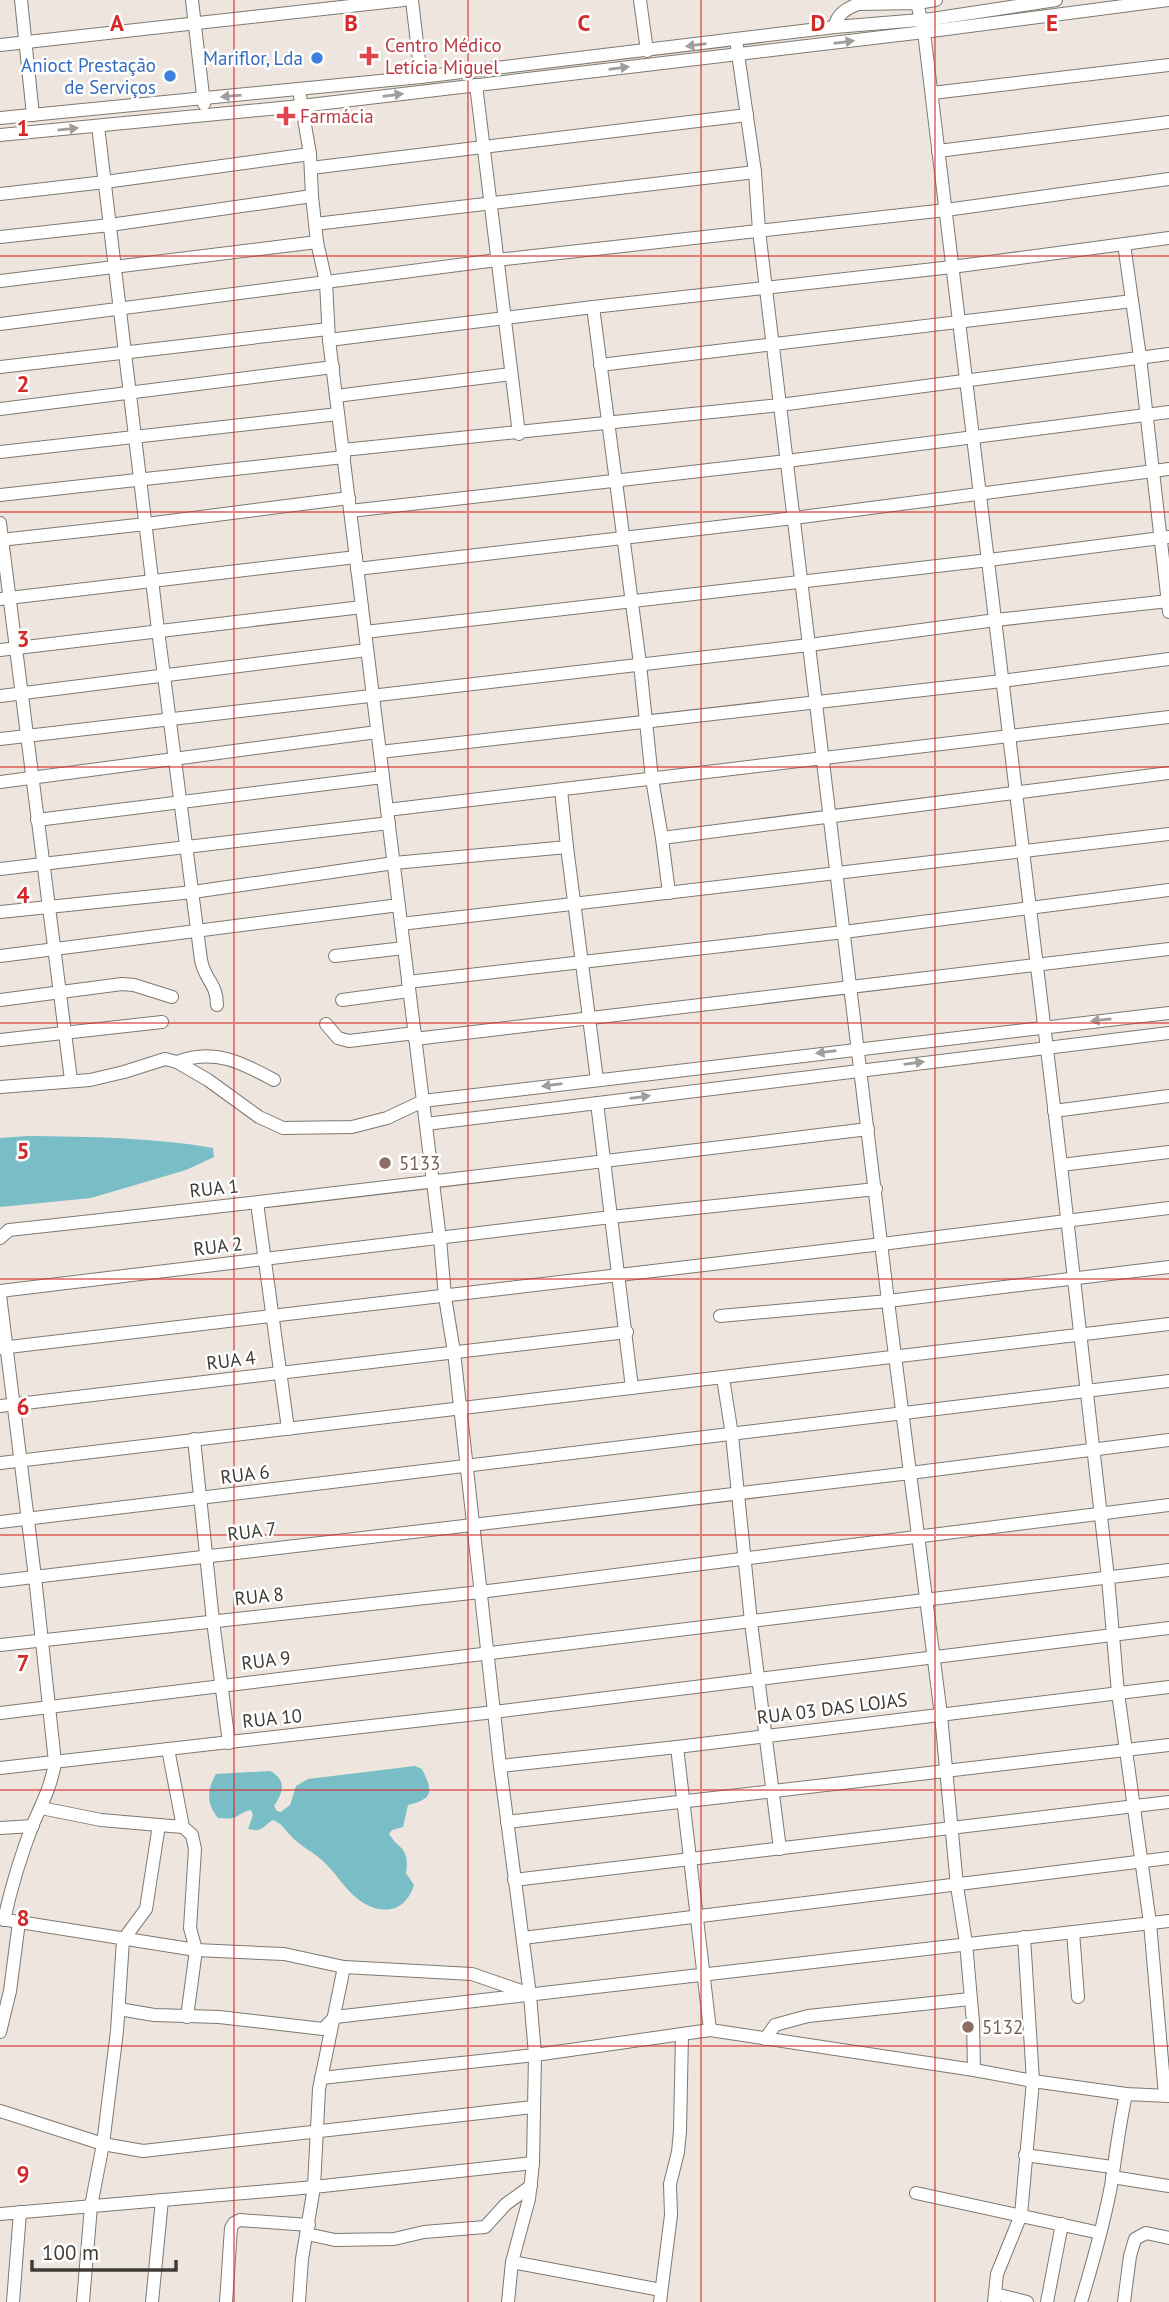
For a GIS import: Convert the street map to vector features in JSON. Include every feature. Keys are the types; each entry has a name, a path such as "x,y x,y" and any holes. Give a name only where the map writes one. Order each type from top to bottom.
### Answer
{"street":[{"path":"21,0 33,115"},
{"path":"192,0 206,115"},
{"path":"0,45 354,3 404,0"},
{"path":"412,0 421,77"},
{"path":"640,0 647,51"},
{"path":"835,27 836,21 846,9 858,2 917,3 936,0"},
{"path":"0,135 300,106 737,54 923,26 1056,0"},
{"path":"0,118 421,77 835,27 923,26 1169,0"},
{"path":"321,2078 536,2055 710,2031 1033,2081 1126,2094 1167,2096 1163,1984 1150,1923 1118,1693 1108,1578 1061,1165 932,93 923,26 917,3"},
{"path":"736,40 755,172 759,231 888,1300 941,1714 957,1886 966,1943 974,2070"},
{"path":"932,93 1169,65"},
{"path":"476,85 519,433"},
{"path":"299,90 310,154 317,242 326,282 338,414 445,1297 454,1352 499,1766 536,2055 531,2186 512,2262 508,2302"},
{"path":"311,168 747,114"},
{"path":"938,151 1169,121"},
{"path":"98,126 158,630 203,972 217,990 217,1006"},
{"path":"0,194 310,154"},
{"path":"315,224 755,172"},
{"path":"0,324 497,260 946,210 1169,179"},
{"path":"0,237 110,225 312,196"},
{"path":"0,368 124,353 505,319 952,267 1169,238"},
{"path":"0,281 317,242"},
{"path":"0,738 809,645 996,620 1169,605 1165,538 1153,471 1124,244"},
{"path":"600,365 1132,301"},
{"path":"593,307 640,664 652,779 669,893"},
{"path":"0,495 519,433 780,405 1169,354"},
{"path":"0,409 333,368"},
{"path":"336,396 511,374"},
{"path":"1,540 615,480 1169,412"},
{"path":"0,452 338,414"},
{"path":"5,599 152,580 357,563 794,518 1169,469"},
{"path":"0,523 5,599 22,693 71,1080"},
{"path":"365,632 1165,538"},
{"path":"0,650 362,607"},
{"path":"0,696 368,650"},
{"path":"380,752 1002,681 1169,659"},
{"path":"0,869 187,847 561,790 1169,717"},
{"path":"0,782 377,732"},
{"path":"662,838 1169,773"},
{"path":"37,820 383,777"},
{"path":"561,790 597,1080"},
{"path":"401,924 1169,834"},
{"path":"0,912 193,892 394,863 567,846"},
{"path":"342,1000 409,986 582,962 844,932 1169,890"},
{"path":"0,956 399,905"},
{"path":"335,956 404,948"},
{"path":"326,1024 338,1038 349,1041 415,1036 590,1018 1169,949"},
{"path":"0,1000 122,984 172,997"},
{"path":"0,1087 90,1080 165,1059 177,1062 208,1080 259,1117 283,1128 352,1127 387,1118 423,1101 1169,1013"},
{"path":"0,1040 162,1022"},
{"path":"426,1124 1169,1032"},
{"path":"177,1062 194,1056 220,1056 247,1065 274,1080"},
{"path":"1054,1111 1169,1096"},
{"path":"597,1103 632,1388"},
{"name":"RUA 1","path":"0,1237 9,1230 257,1203 868,1129"},
{"path":"1061,1165 1169,1152"},
{"name":"RUA 2","path":"0,1293 611,1217 876,1188"},
{"path":"257,1203 288,1429"},
{"path":"3,1348 1169,1208"},
{"path":"720,1316 888,1300 1169,1266"},
{"path":"0,1293 6,1406 20,1460 36,1577 55,1762 53,1777 33,1826 2,1920 195,1951 284,1954 344,1967 472,1974 530,1995"},
{"path":"0,1463 1169,1324"},
{"name":"RUA 4","path":"6,1406 626,1332"},
{"path":"723,1378 780,1849"},
{"name":"RUA 6","path":"0,1522 1169,1381"},
{"path":"194,1439 220,1686 229,1743"},
{"name":"RUA 7","path":"0,1581 1169,1440"},
{"name":"RUA 8","path":"0,1645 480,1592 1169,1505"},
{"name":"RUA 9","path":"0,1713 1169,1570"},
{"name":"RUA 10","path":"0,1768 494,1712 1169,1628"},
{"name":"RUA 03 DAS LOJAS","path":"499,1766 1169,1688"},
{"path":"507,1822 1169,1745"},
{"path":"677,1747 710,2031"},
{"path":"168,1749 183,1827 192,1836 195,1849 190,1928 195,1951 187,2017"},
{"path":"514,1880 1169,1802"},
{"path":"41,1808 101,1819 183,1827"},
{"path":"83,2302 91,2206 103,2144 119,2009 123,1940 146,1909 159,1825"},
{"path":"0,1828 33,1826"},
{"path":"523,1938 1169,1858"},
{"path":"119,2009 323,2029 335,2017 1169,1921"},
{"path":"0,2032 10,1991 19,1923"},
{"path":"1073,1932 1078,1997"},
{"path":"1024,1937 1033,2081 1021,2215 997,2274 995,2298 1027,2302"},
{"path":"299,2302 302,2259 314,2187 321,2078 344,1967"},
{"path":"765,2039 775,2025 807,2016 970,1999"},
{"path":"512,2262 661,2296 671,2216 670,2184 677,2161 680,2131 682,2034"},
{"path":"1080,2302 1100,2233 1126,2094"},
{"path":"0,2111 103,2144 143,2151 533,2107"},
{"path":"1025,2155 1169,2186"},
{"path":"0,2214 314,2187 533,2164"},
{"path":"226,2302 231,2228 240,2220 308,2230 335,2240 394,2239 424,2232 485,2227 506,2204 531,2186"},
{"path":"916,2193 1100,2233"},
{"path":"152,2302 162,2200"},
{"path":"13,2302 20,2212"},
{"path":"1047,2302 1062,2224"},
{"path":"1124,2302 1130,2256 1136,2239 1146,2232 1169,2238"}],"water":[{"path":"27,1136 167,1142 213,1148 214,1157 186,1170 91,1198 0,1207 0,1138"},
{"path":"415,1766 422,1769 429,1793 423,1800 408,1805 403,1827 392,1830 389,1834 405,1853 406,1873 414,1885 403,1903 388,1910 370,1906 353,1895 324,1862 297,1842 278,1823 273,1820 259,1829 248,1829 253,1815 251,1810 234,1818 218,1818 210,1802 211,1785 216,1774 270,1771 281,1782 280,1796 274,1806 281,1812 290,1805 296,1786 308,1779"}],"place":[{"name":"Centro Médico Letícia Miguel","path":"369,56"},
{"name":"Mariflor, Lda","path":"317,58"},
{"name":"Anioct Prestação de Serviços","path":"170,76"},
{"name":"Farmácia","path":"286,116"},
{"name":"5133","path":"385,1163"},
{"name":"5132","path":"968,2027"}]}
